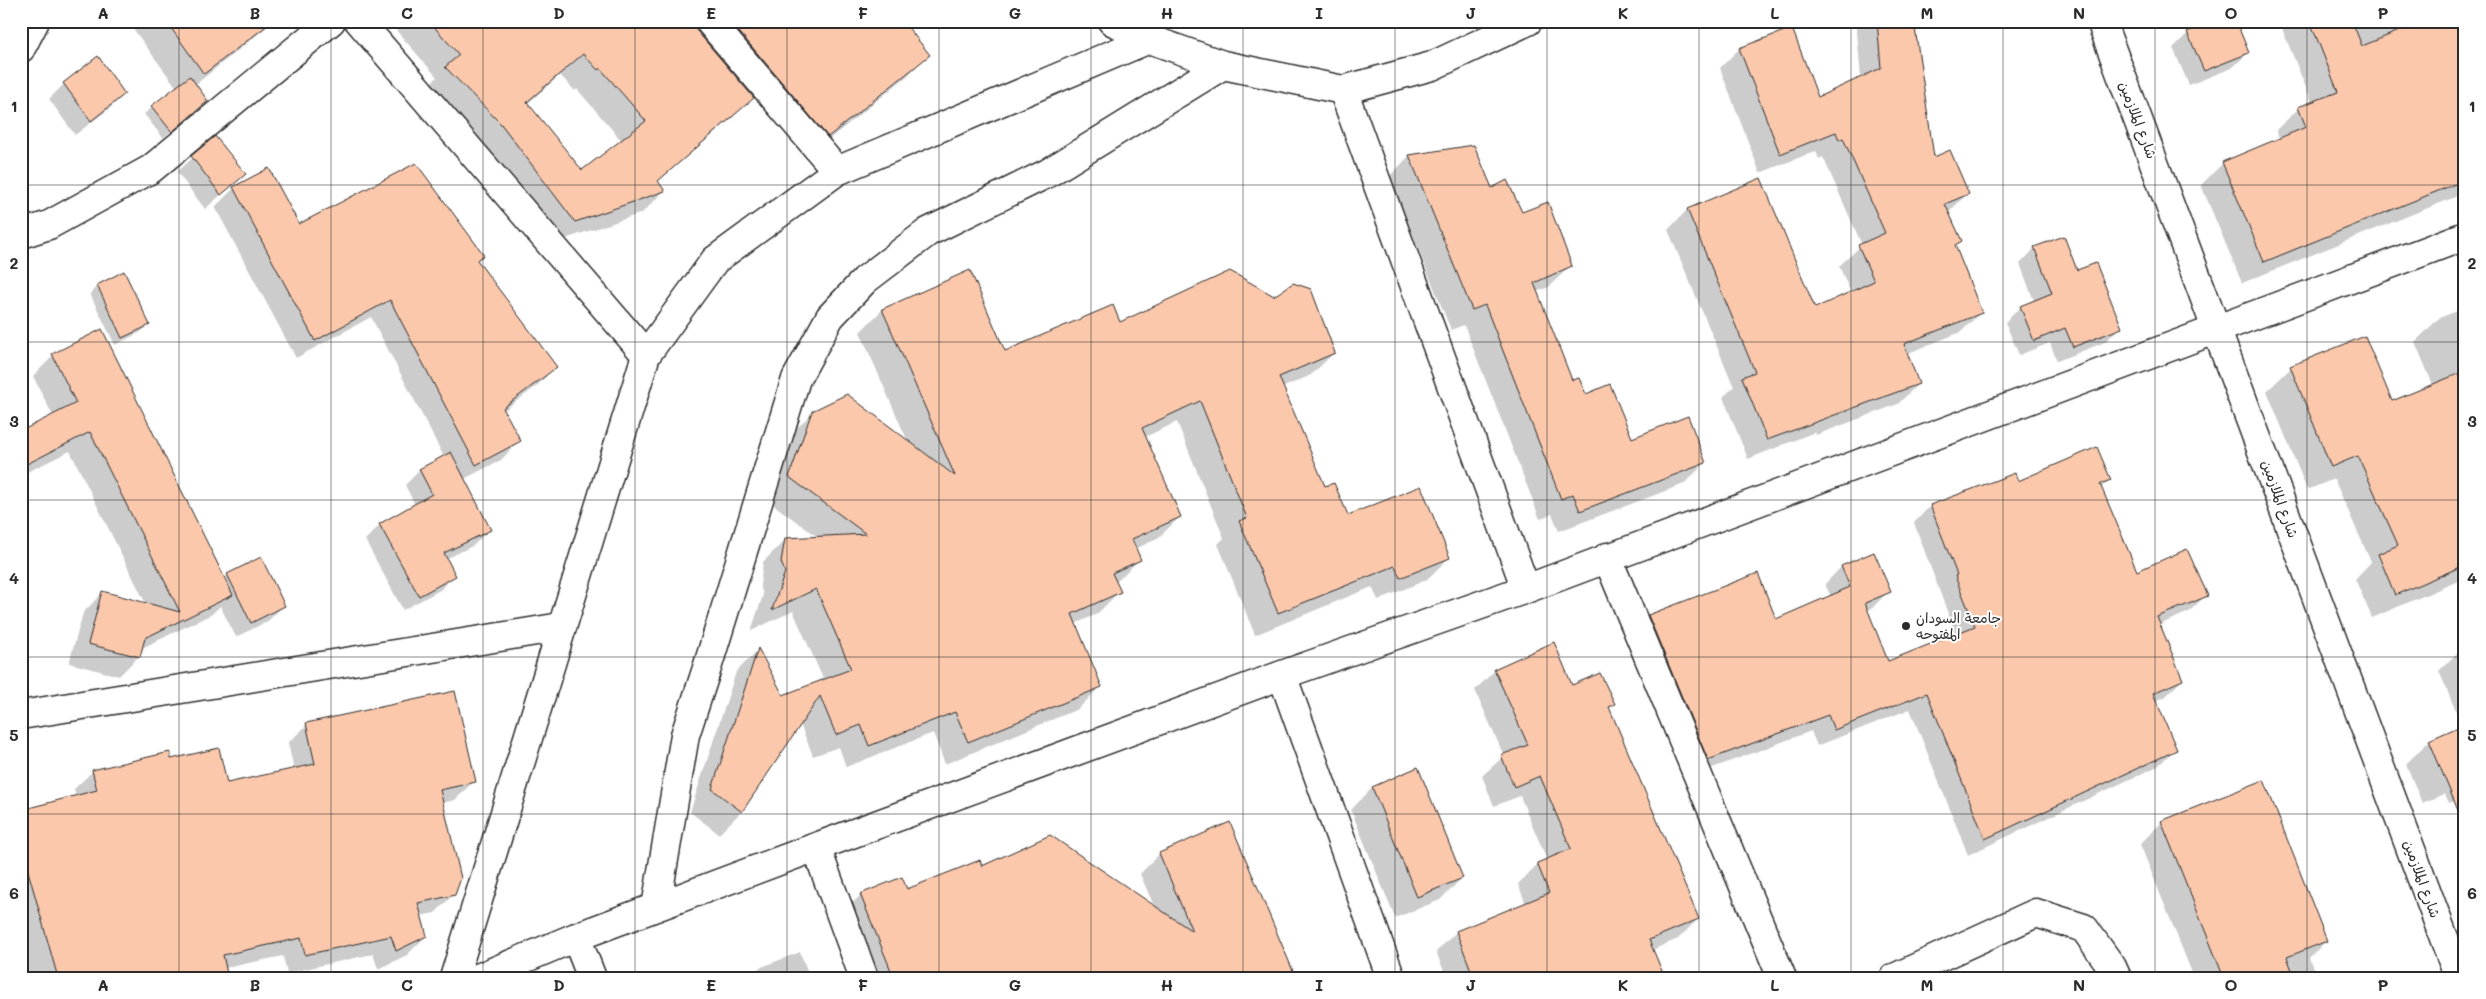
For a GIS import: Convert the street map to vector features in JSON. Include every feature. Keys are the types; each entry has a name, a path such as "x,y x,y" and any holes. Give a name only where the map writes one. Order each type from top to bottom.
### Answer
{"street":[{"path":"21,48 35,21"},
{"path":"21,234 49,225 151,169 331,21"},
{"path":"359,21 646,355"},
{"path":"709,21 837,171"},
{"path":"1112,21 1149,39 1223,66 1342,90 1432,66 1528,21"},
{"name":"شارع الملازمين","path":"2101,21 2459,978"},
{"path":"454,978 646,355 716,260 837,171 1149,39"},
{"path":"656,907 685,735 796,380 830,317 865,280 928,232 1048,173 1223,66"},
{"path":"1342,90 1526,589"},
{"path":"478,978 576,937 816,847 1282,675 1526,589 2465,236"},
{"path":"1607,557 1782,978"},
{"path":"21,715 561,627"},
{"path":"1282,675 1391,978"},
{"path":"816,847 864,978"},
{"path":"1894,978 2036,913 2084,928 2112,967 2117,978"},
{"path":"576,937 592,978"}],"building":[{"path":"166,21 273,21 204,74"},
{"path":"429,21 694,21 697,31 754,98 658,181 665,191 575,222 501,124 445,67 459,55","holes":["583,54 598,70 600,68 646,121 582,170 527,102"]},
{"path":"730,21 903,21 930,55 828,137"},
{"path":"1877,21 1914,21 1934,157 1950,150 1969,194 1945,204 1962,241 1955,245 1982,313 1904,344 1919,384 1767,440 1742,377 1755,372 1687,209 1761,178 1815,308 1874,281 1858,245 1885,233 1843,138 1839,140 1836,132 1780,154 1739,48 1792,28 1818,97 1881,68"},
{"path":"2214,21 2236,21 2249,53 2204,71 2187,32"},
{"path":"2310,21 2352,21 2362,46 2424,21 2465,21 2465,180 2264,262 2222,162 2306,127 2298,107 2338,92"},
{"path":"98,56 125,94 91,121 63,83"},
{"path":"190,76 208,101 172,132 151,106"},
{"path":"215,136 246,174 221,195 191,156"},
{"path":"1474,145 1492,188 1507,180 1522,212 1548,202 1572,266 1534,283 1572,380 1579,378 1586,394 1610,384 1632,438 1688,416 1706,463 1580,511 1573,494 1561,499 1485,305 1472,310 1409,155"},
{"path":"416,163 484,255 477,260 557,367 503,408 521,441 476,465 390,300 315,341 233,187 269,168 299,224"},
{"path":"2064,236 2077,270 2096,263 2122,328 2073,347 2065,328 2034,341 2020,306 2052,293 2034,247"},
{"path":"970,270 1005,351 1113,305 1120,322 1230,271 1274,296 1293,283 1311,289 1335,353 1279,377 1325,486 1334,483 1348,515 1421,486 1450,558 1400,578 1395,566 1278,613 1239,521 1247,518 1200,401 1142,428 1181,517 1132,539 1141,560 1112,573 1121,592 1072,614 1102,687 968,742 955,712 869,746 861,725 836,735 820,696 742,812 712,789 758,648 783,695 851,669 816,589 772,610 785,572 781,562 785,538 866,534 789,477 812,411 847,394 955,476 882,309"},
{"path":"124,271 150,325 122,338 97,285"},
{"path":"102,329 233,595 145,638 140,657 88,644 102,591 180,612 90,432 21,467 21,431 76,403 52,354"},
{"path":"2365,336 2392,401 2465,371 2465,565 2395,595 2378,554 2398,545 2358,456 2331,467 2290,366"},
{"path":"2097,447 2111,480 2100,484 2137,571 2187,549 2208,596 2157,617 2183,680 2153,693 2177,750 1985,839 1927,693 1834,730 1828,715 1708,760 1648,615 1758,573 1776,619 1850,587 1841,566 1874,552 1891,592 1865,603 1888,661 1975,626 1930,505 2015,473 2018,481"},
{"path":"451,452 491,530 444,553 456,576 419,596 379,524 432,494 419,469"},
{"path":"261,557 285,606 251,623 227,574"},
{"path":"1554,642 1572,685 1600,673 1615,704 1609,707 1699,919 1649,940 1665,978 1474,978 1456,931 1549,893 1537,863 1571,849 1540,776 1514,787 1501,755 1528,745 1494,669"},
{"path":"455,691 476,782 440,790 461,878 455,895 418,903 427,936 396,951 391,936 305,955 301,938 223,955 228,978 58,978 21,846 21,810 97,790 92,770 170,752 171,759 219,748 227,783 315,764 306,723"},
{"path":"2465,724 2465,825 2464,825 2429,740"},
{"path":"1418,767 1463,878 1417,897 1372,787"},
{"path":"2264,780 2327,941 2287,957 2295,978 2224,978 2161,821"},
{"path":"1230,822 1296,978 894,978 860,894 902,877 907,889 980,860 982,866 1050,835 1192,931 1159,853"}],"place":[{"name":"جامعة السودان المفتوحه","path":"1906,626"}]}
